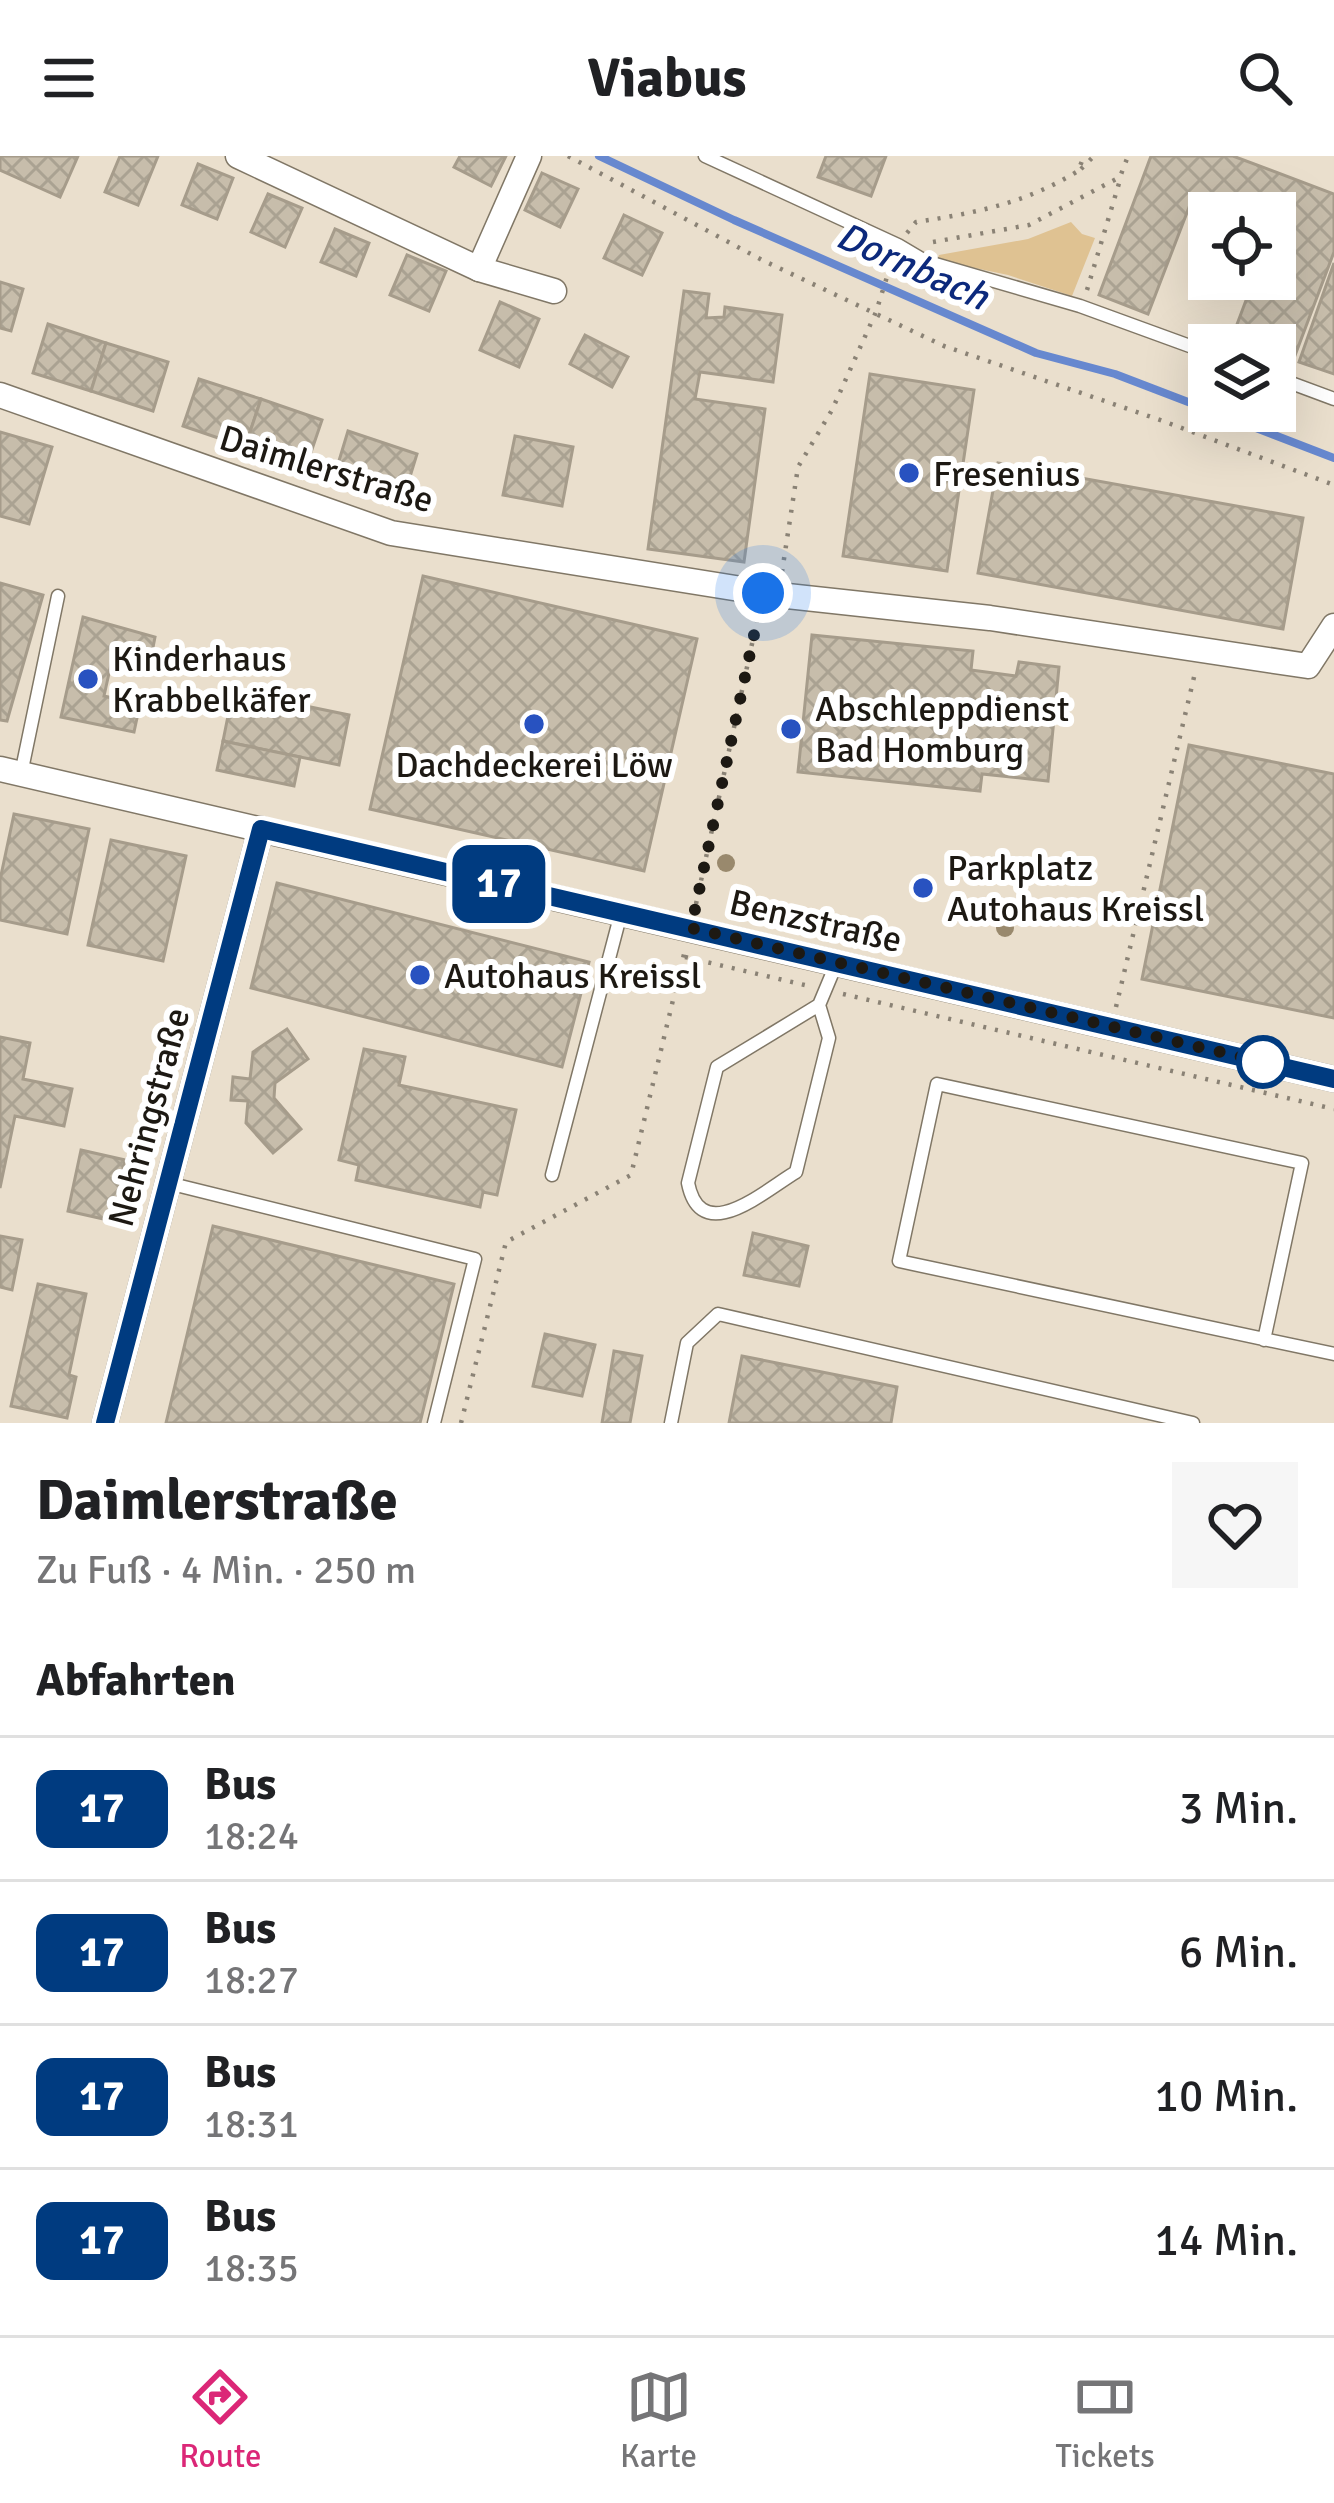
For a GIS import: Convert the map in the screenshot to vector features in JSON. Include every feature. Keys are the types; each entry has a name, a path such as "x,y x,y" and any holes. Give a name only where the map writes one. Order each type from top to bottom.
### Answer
{"street":[{"path":"238,156 478,269 554,292"},
{"path":"478,269 530,156"},
{"name":"Daimlerstraße","path":"0,394 391,533 770,594 990,618 1308,666 1334,626"},
{"name":"Benzstraße","path":"10,771 1334,1079"},
{"name":"Nehringstraße","path":"105,1423 261,829"}],"lane":[{"path":"705,156 925,261 1080,306 1188,345"},
{"path":"1296,385 1334,399"},
{"path":"10,771 58,596"},
{"path":"35,624 52,627"},
{"path":"552,1175 622,912"},
{"path":"819,1005 829,1038 796,1172 723,1216 707,1214 691,1199 688,1183 717,1066 819,1005 837,961"},
{"path":"1264,1340 1302,1163 937,1084 898,1261 1264,1340 1334,1354"},
{"path":"168,1183 475,1259 434,1423"},
{"path":"671,1423 687,1342 718,1314 1193,1423"}],"path":[{"path":"568,156 762,260 944,346 1334,485"},
{"path":"1078,171 1084,156"},
{"path":"461,1423 506,1242 631,1175 797,467 832,410 876,312 898,245 916,222 993,210 1053,187 1094,156"},
{"path":"1090,282 1128,156"},
{"path":"932,242 1029,226 1120,177"},
{"path":"1112,1026 1201,650"},
{"path":"684,956 1334,1109"}],"shaded area":[{"path":"1071,222 1082,234 1095,238 1072,296 1008,275 937,260 939,255 1028,239"}],"building":[{"path":"0,156 78,156 60,197 0,170"},
{"path":"120,156 158,156 138,205 105,192"},
{"path":"460,156 506,156 491,186 454,167"},
{"path":"826,156 886,156 871,196 818,177"},
{"path":"1151,156 1233,156 1334,194 1334,252 1296,353 1296,324 1237,324 1246,300 1296,300 1296,192 1188,192 1188,210 1148,314 1099,295"},
{"path":"198,164 233,178 217,219 182,205"},
{"path":"542,173 578,189 560,227 525,210"},
{"path":"268,194 302,208 285,247 251,232"},
{"path":"624,215 662,233 642,275 604,258"},
{"path":"335,229 369,243 356,276 321,262"},
{"path":"407,255 446,271 429,311 390,295"},
{"path":"1334,263 1334,374 1299,362"},
{"path":"0,282 23,289 11,331 0,328"},
{"path":"684,291 709,294 706,318 724,317 725,307 782,315 773,382 700,372 695,399 765,409 744,562 648,549"},
{"path":"500,302 539,319 519,367 480,350"},
{"path":"48,324 106,343 91,391 33,373"},
{"path":"585,335 628,357 612,387 570,364"},
{"path":"106,343 168,362 153,411 91,391"},
{"name":"Fresenius","path":"870,374 974,390 947,571 843,556"},
{"path":"199,379 261,399 245,447 183,426"},
{"path":"261,399 322,420 306,467 245,447"},
{"path":"348,431 417,454 404,496 335,474"},
{"path":"0,432 52,447 29,524 0,516"},
{"path":"515,436 573,447 562,506 503,495"},
{"path":"998,463 1303,518 1283,629 978,573"},
{"name":"Dachdeckerei Löw","path":"423,576 697,639 644,871 370,809"},
{"path":"0,583 43,595 7,721 0,720"},
{"name":"Kinderhaus Krabbelkäfer","path":"83,617 155,637 150,663 113,655 104,696 140,704 134,732 61,717"},
{"path":"812,635 973,651 971,670 1016,676 1019,662 1059,667 1048,781 982,774 980,791 798,772"},
{"path":"233,691 349,715 339,765 223,741"},
{"path":"223,741 300,757 294,786 217,770"},
{"path":"1189,745 1334,774 1334,1018 1142,979"},
{"path":"14,814 89,829 67,934 0,920 0,880"},
{"path":"111,840 186,856 163,961 88,945"},
{"name":"Autohaus Kreissl","path":"277,883 589,962 562,1067 251,988"},
{"path":"287,1029 308,1059 275,1083 274,1098 301,1129 273,1153 246,1123 248,1101 231,1100 233,1077 250,1079 253,1052"},
{"path":"0,1037 30,1043 23,1079 72,1089 64,1126 15,1116 0,1188"},
{"path":"364,1049 405,1057 399,1085 516,1110 497,1195 483,1192 480,1207 356,1180 359,1165 339,1160"},
{"path":"81,1150 125,1160 112,1221 68,1211"},
{"path":"213,1226 454,1284 420,1423 166,1423"},
{"path":"753,1233 808,1246 799,1286 744,1275"},
{"path":"0,1236 22,1240 12,1290 0,1287"},
{"path":"38,1284 86,1294 69,1375 76,1377 67,1418 11,1406"},
{"path":"545,1334 595,1345 582,1396 533,1386"},
{"path":"614,1351 642,1356 630,1423 602,1423"},
{"path":"742,1356 897,1387 891,1423 729,1423"}],"waterway":[{"name":"Dornbach","path":"599,156 1036,353 1115,374 1188,402"},
{"name":"Dornbach","path":"1267,432 1334,458"}],"bus line":[{"name":"17","path":"105,1423 261,829 1334,1079"}],"place":[{"name":"Fresenius","path":"909,473"},
{"name":"Kinderhaus Krabbelkäfer","path":"88,679"},
{"name":"Dachdeckerei Löw","path":"534,724"},
{"name":"Abschleppdienst Bad Homburg","path":"791,729"},
{"name":"Parkplatz Autohaus Kreissl","path":"923,888"},
{"name":"Autohaus Kreissl","path":"420,975"}],"route":[{"path":"763,593 691,928 1263,1062"}]}
